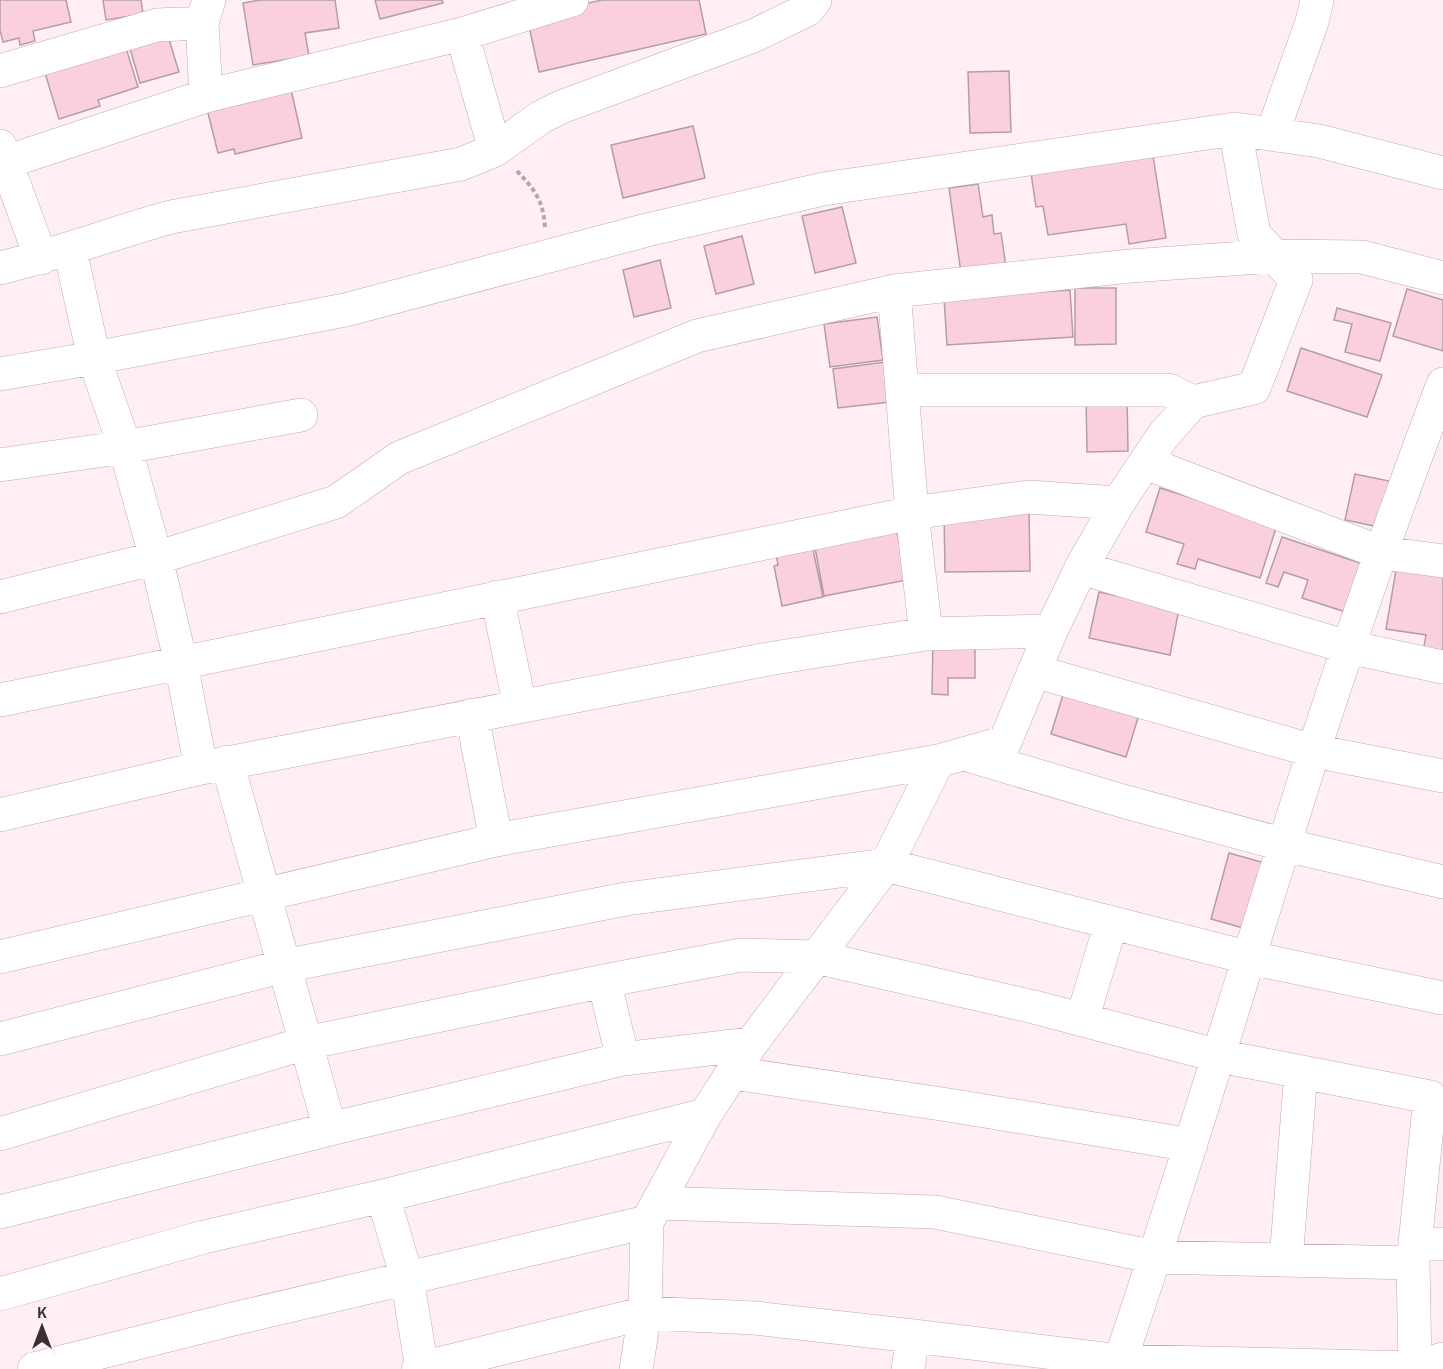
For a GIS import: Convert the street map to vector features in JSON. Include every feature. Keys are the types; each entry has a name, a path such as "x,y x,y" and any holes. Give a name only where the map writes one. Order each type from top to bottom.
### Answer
{"street":[{"path":"330,1129 265,896 214,765 181,663 156,558 125,447 55,254 11,207 3,154 207,96 462,34 572,0"},
{"path":"0,268 55,254 171,217 461,164 495,150 541,117 561,107 753,36 807,10 815,0"},
{"path":"1272,134 1312,22 1317,0"},
{"path":"0,71 205,11 207,96"},
{"path":"462,34 495,150"},
{"path":"0,957 496,840 951,757 1005,742 1051,631 1081,568 1118,503 1163,436 1193,402 1254,388 1296,280 1254,234 1235,129"},
{"path":"0,374 345,310 647,230 823,189 1235,129 1319,141 1443,173"},
{"path":"0,597 156,558 336,502 399,458 697,336 894,291 1130,266 1274,256 1362,257 1443,278"},
{"path":"894,291 912,513 926,634"},
{"path":"1119,1365 1348,647 1382,553 1432,440 1443,384"},
{"path":"902,390 1168,390 1193,402"},
{"path":"0,465 125,447 301,414"},
{"path":"1146,463 1382,553 1443,561"},
{"path":"0,700 912,513 1028,497 1118,503"},
{"path":"1081,568 1348,647 1443,667"},
{"path":"497,597 520,706"},
{"path":"0,814 214,765 774,658 926,634 1051,631"},
{"path":"1034,670 1314,751 1443,776"},
{"path":"472,715 496,840"},
{"path":"951,757 1285,845 1443,882"},
{"path":"636,1369 645,1313 652,1212 705,1115 751,1044 886,865 951,757"},
{"path":"0,1039 284,966 626,899 886,865 1250,958 1443,998"},
{"path":"1082,1020 1111,923"},
{"path":"0,1134 306,1043 741,955 815,957 1082,1020 1219,1056 1430,1097 1424,1251 1429,1363 1119,1365 913,1336 755,1318 645,1313 421,1369 407,1278 383,1196"},
{"path":"604,981 623,1059"},
{"path":"0,1212 330,1129 623,1059 751,1044"},
{"path":"1286,1260 1301,1072"},
{"path":"733,1073 955,1106 1191,1145"},
{"path":"0,1294 204,1237 383,1196 705,1115"},
{"path":"34,1369 407,1278 652,1212 935,1212 1155,1257 1286,1260 1424,1251"},
{"path":"908,1369 913,1336"}],"path":[{"path":"495,150 534,189 538,197 544,217 545,257"}],"building":[{"path":"0,0 66,0 71,22 33,31 35,41 20,45 19,38 3,42 0,30"},
{"path":"103,0 141,0 143,14 106,20"},
{"path":"260,0 335,0 339,28 305,33 309,56 253,65 243,3"},
{"path":"375,0 442,0 443,3 380,19"},
{"path":"602,0 699,0 706,34 539,72 527,17"},
{"path":"165,26 179,72 140,83 127,38"},
{"path":"123,38 138,87 98,100 100,106 59,119 42,63"},
{"path":"1009,71 1011,132 970,133 968,72"},
{"path":"290,85 302,138 235,154 234,149 218,153 206,105"},
{"path":"693,126 705,178 623,198 611,145"},
{"path":"1153,156 1166,238 1129,244 1126,224 1048,235 1043,206 1036,207 1031,173"},
{"path":"978,184 983,217 992,215 994,234 1001,233 1006,267 961,273 949,188"},
{"path":"842,207 856,263 815,273 802,216"},
{"path":"742,236 754,284 716,294 704,246"},
{"path":"660,260 671,308 634,317 623,270"},
{"path":"1075,288 1116,288 1116,344 1075,345"},
{"path":"1407,289 1443,300 1443,351 1393,336"},
{"path":"1070,290 1073,337 947,345 944,298"},
{"path":"1337,308 1391,323 1380,361 1345,352 1352,324 1334,320"},
{"path":"877,317 883,360 830,367 824,324"},
{"path":"1301,348 1382,375 1367,417 1287,391"},
{"path":"885,362 890,402 838,408 833,369"},
{"path":"1127,395 1128,451 1087,452 1086,396"},
{"path":"1355,474 1394,482 1384,528 1345,520"},
{"path":"1160,488 1277,525 1260,578 1198,559 1195,569 1177,564 1184,544 1146,532"},
{"path":"1029,510 1030,571 945,572 944,511"},
{"path":"896,527 907,580 824,596 814,542"},
{"path":"1282,537 1372,567 1355,615 1302,598 1308,580 1284,572 1278,587 1266,583"},
{"path":"811,540 823,597 782,606 774,566 778,565 775,548"},
{"path":"1397,564 1443,571 1443,655 1423,652 1426,635 1386,629"},
{"path":"1099,592 1179,609 1170,655 1089,638"},
{"path":"933,639 975,639 975,678 948,678 948,695 932,694"},
{"path":"1066,685 1141,708 1126,757 1051,734"},
{"path":"1229,853 1265,863 1247,929 1211,919"}]}
